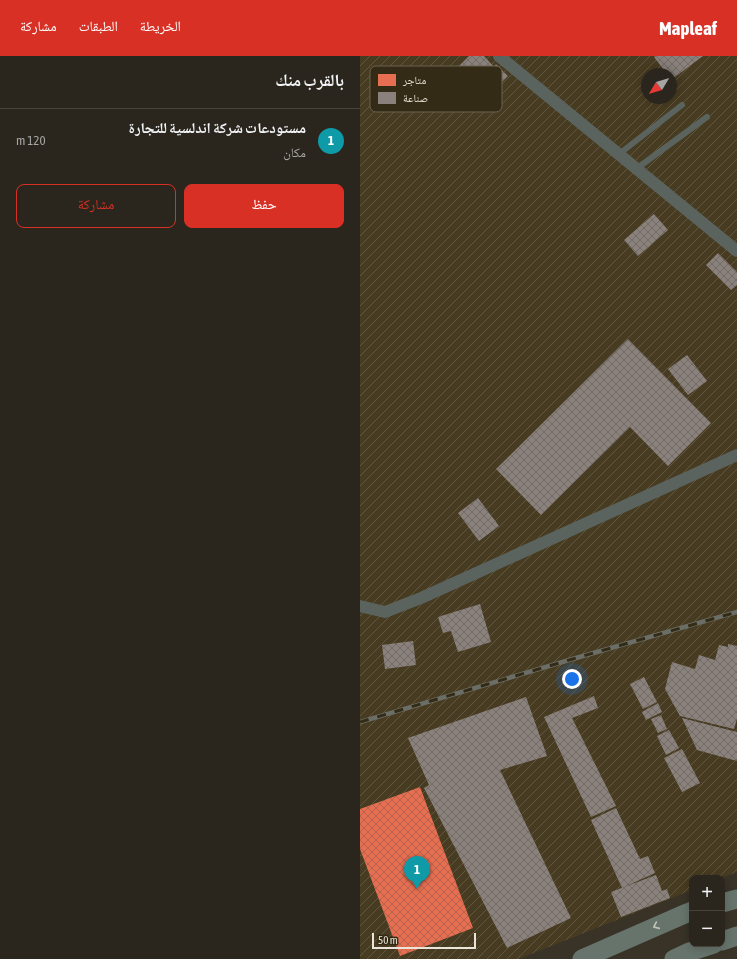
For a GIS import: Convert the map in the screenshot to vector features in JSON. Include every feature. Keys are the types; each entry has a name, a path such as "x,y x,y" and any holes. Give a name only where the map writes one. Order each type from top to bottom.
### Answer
{"main road":[{"path":"725,902 737,899"},
{"path":"582,959 689,913"},
{"path":"725,940 737,936"},
{"path":"674,959 705,947"}],"street":[{"path":"499,56 737,251"},
{"path":"360,606 385,612 421,598 737,455"}],"lane":[{"path":"619,154 682,105"},
{"path":"636,169 707,117"}],"shaded area":[{"path":"360,56 737,56 737,872 725,877 725,875 689,875 689,891 519,959 360,959"}],"building: متاجر":[{"path":"420,787 473,928 400,956 360,849 360,809"}],"building: صناعة":[{"path":"469,56 484,56 493,66 459,66"},
{"path":"703,56 677,76 677,68 662,68 654,57"},
{"path":"502,70 508,76 502,82"},
{"path":"654,214 668,230 638,256 624,240"},
{"path":"718,253 737,272 737,285 731,290 706,265"},
{"path":"628,339 711,423 668,466 630,427 541,515 496,469"},
{"path":"687,355 707,381 688,395 668,369"},
{"path":"478,498 499,526 479,541 458,513"},
{"path":"480,604 491,642 458,652 451,631 443,633 438,617"},
{"path":"413,641 416,665 385,669 382,645"},
{"path":"728,644 737,646 737,719 734,729 680,716 665,689 672,662 695,669 699,655 715,660 719,645 728,647"},
{"path":"644,677 657,702 643,709 630,684"},
{"path":"594,696 598,708 572,718 616,806 591,817 544,717"},
{"path":"526,697 547,756 500,770 571,918 507,948 424,788 429,785 408,738"},
{"path":"658,703 662,712 646,720 642,712"},
{"path":"661,715 667,729 658,733 651,719"},
{"path":"682,718 737,732 737,761 697,750"},
{"path":"669,730 679,748 666,755 657,736"},
{"path":"682,749 700,783 682,792 664,758"},
{"path":"616,808 640,859 648,856 655,873 622,888 591,820"},
{"path":"656,875 662,891 667,889 670,898 621,917 611,892"}],"railway":[{"path":"360,722 737,612"}],"place":[{"name":"مستودعات شركة اندلسية للتجارة","path":"417,889"}]}
